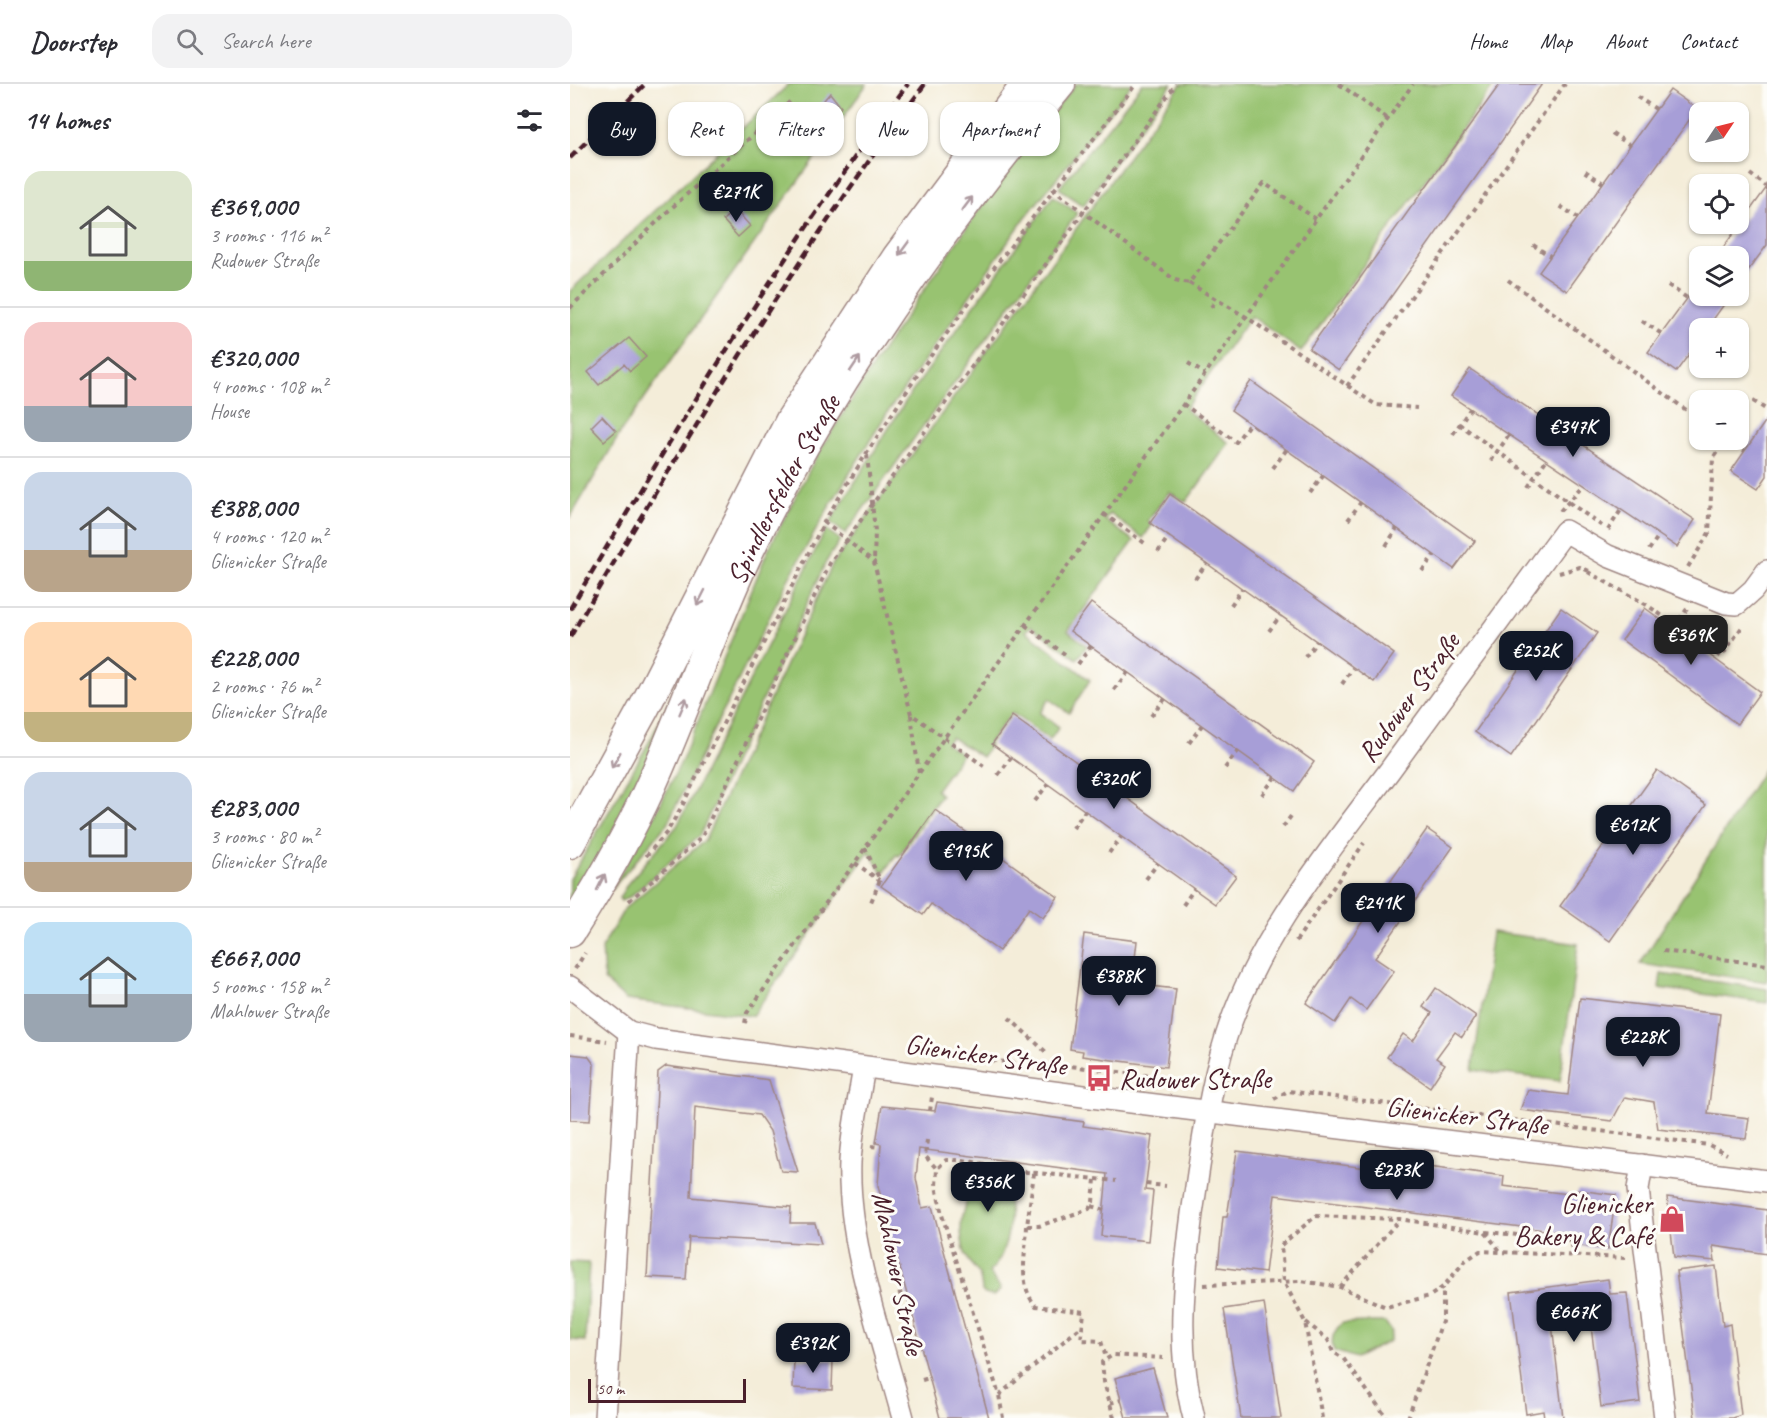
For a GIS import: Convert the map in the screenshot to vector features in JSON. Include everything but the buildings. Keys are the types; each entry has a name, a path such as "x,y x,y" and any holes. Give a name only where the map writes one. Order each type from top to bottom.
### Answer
{"highway":[{"name":"Spindlersfelder Straße","path":"570,843 644,708 791,420 897,258 1027,84"},
{"name":"Spindlersfelder Straße","path":"570,932 595,893 650,786 746,556 812,429 918,269 1023,129 1060,84"}],"street":[{"name":"Rudower Straße","path":"1208,1110 1226,1036 1271,939 1337,841 1565,531 1679,595 1737,604 1753,590 1767,571"},
{"name":"Glienicker Straße","path":"570,987 621,1037 656,1039 1767,1180"},
{"path":"605,1418 621,1037"},
{"name":"Mahlower Straße","path":"864,1067 850,1164 854,1219 862,1264 903,1418"},
{"path":"1194,1418 1182,1363 1181,1340 1185,1285 1208,1110"},
{"path":"1642,1165 1638,1189 1665,1418"}],"path":[{"path":"639,865 667,832 682,806 824,522 867,454 922,368 1052,189 1136,84"},
{"path":"630,901 702,837 830,563 1176,84"},
{"path":"1339,84 1388,119"},
{"path":"745,1023 747,1013 1413,84"},
{"path":"1347,386 1565,84"},
{"path":"1637,97 1656,109"},
{"path":"570,308 666,213 793,99"},
{"path":"1612,133 1630,145"},
{"path":"1585,171 1603,183"},
{"path":"1750,174 1767,187"},
{"path":"1189,283 1264,183 1316,220"},
{"path":"1052,189 1175,280 1189,283 1246,317 1376,405 1417,408"},
{"path":"1560,206 1578,218"},
{"path":"1533,245 1550,256"},
{"path":"1508,280 1689,412"},
{"path":"1668,285 1687,298"},
{"path":"1211,307 1216,301"},
{"path":"1642,321 1662,334"},
{"path":"1188,363 1205,374"},
{"path":"1753,401 1767,410"},
{"path":"1183,404 1236,442 1250,423"},
{"path":"1453,434 1470,409"},
{"path":"1459,424 1533,479 1617,536"},
{"path":"1491,461 1509,435"},
{"path":"1273,468 1287,449"},
{"path":"1698,611 1688,607 1679,595 1684,574 1709,533 1713,458 1719,450"},
{"path":"867,454 875,531 874,561 911,714 919,773"},
{"path":"1528,488 1546,460"},
{"path":"1310,493 1323,476"},
{"path":"1560,512 1570,504 1584,485"},
{"path":"1348,520 1361,502"},
{"path":"1608,530 1621,510"},
{"path":"1104,514 1146,544"},
{"path":"824,522 874,561"},
{"path":"1386,546 1397,528"},
{"path":"1645,556 1659,535"},
{"path":"1158,552 1168,536"},
{"path":"1422,571 1434,555"},
{"path":"1195,579 1207,563"},
{"path":"1580,567 1647,605 1721,657 1748,619"},
{"path":"1555,574 1580,567 1623,583"},
{"path":"1232,605 1242,589"},
{"path":"1675,625 1688,607"},
{"path":"1708,615 1725,621"},
{"path":"1269,631 1280,616"},
{"path":"1700,642 1717,618"},
{"path":"1734,624 1742,627"},
{"path":"1026,626 1066,656"},
{"path":"1305,657 1317,641"},
{"path":"1078,664 1091,646"},
{"path":"1342,684 1353,668"},
{"path":"1114,690 1128,672"},
{"path":"1151,716 1165,699"},
{"path":"911,714 984,766"},
{"path":"1189,743 1202,725"},
{"path":"1225,768 1238,751"},
{"path":"998,776 1011,758"},
{"path":"1262,795 1275,777"},
{"path":"1035,801 1048,784"},
{"path":"1073,828 1086,811"},
{"path":"1283,827 1291,816"},
{"path":"1290,950 1369,836"},
{"path":"1109,853 1121,837"},
{"path":"865,848 880,880 871,902"},
{"path":"855,862 880,880"},
{"path":"1146,879 1158,863"},
{"path":"1183,905 1194,889"},
{"path":"1663,951 1767,965"},
{"path":"1009,1018 1046,1052"},
{"path":"570,1036 621,1037"},
{"path":"1099,1078 1100,1065"},
{"path":"1252,1090 1253,1082"},
{"path":"1267,1102 1288,1091 1709,1145 1730,1156"},
{"path":"930,1111 932,1097"},
{"path":"927,1140 925,1156 937,1169"},
{"path":"1003,1418 999,1395 942,1215 936,1186 937,1169 946,1160 963,1160 1034,1173 1116,1181"},
{"path":"999,1167 1001,1160"},
{"path":"1034,1173 1027,1226 1024,1284 1028,1297 1036,1306 1084,1312 1081,1341 1101,1341 1106,1358"},
{"path":"1027,1226 1048,1223 1089,1209 1095,1179"},
{"path":"1146,1184 1166,1186"},
{"path":"875,1205 881,1203"},
{"path":"1091,1206 1104,1210"},
{"path":"1322,1418 1305,1322 1284,1282 1281,1245 1316,1216 1399,1219 1485,1232 1571,1240 1574,1256"},
{"path":"1340,1287 1399,1219"},
{"path":"1485,1232 1501,1252"},
{"path":"885,1247 894,1245"},
{"path":"1185,1285 1284,1282 1340,1287 1386,1307 1430,1296 1443,1287 1465,1261 1480,1251 1647,1258"},
{"path":"1408,1418 1443,1319 1443,1287"},
{"path":"898,1294 906,1292"},
{"path":"1305,1322 1328,1340 1333,1352 1343,1358 1387,1418"},
{"path":"999,1395 1082,1326"},
{"path":"911,1339 918,1337"},
{"path":"1114,1418 1101,1368 1102,1362 1113,1355 1167,1358"},
{"path":"922,1380 929,1378"},
{"path":"1110,1403 1122,1400"}],"green space":[{"path":"789,84 867,84 844,116 844,102 770,102"},
{"path":"1076,84 1132,84 1025,218 887,413 829,507 788,580 667,824 611,890 657,811 683,758 768,550 815,459 880,354 1009,166 1017,156 1060,156 1060,104"},
{"path":"1142,84 1172,84 1083,206 1059,188"},
{"path":"1181,84 1495,84 1301,352 1251,316 1185,409 1229,443 1186,502 1169,492 1148,521 1152,525 1143,538 1110,514 1105,520 1134,541 1068,631 1087,646 1077,659 1031,626 1026,631 1090,680 1069,713 1049,699 1040,713 1059,727 1050,740 1012,713 988,744 990,745 982,757 951,737 946,743 962,754 936,790 941,795 899,856 896,855 883,874 869,851 752,1016 626,1000 604,980 602,947 625,908 705,840 832,565"},
{"path":"756,115 756,156 816,156 622,430 570,518 570,291 713,156 744,156 744,127"},
{"path":"1053,196 1076,212 1076,215 845,534 830,522 907,399"},
{"path":"826,529 840,540 826,562 700,835 631,896 621,901 619,898 628,883 677,826"},
{"path":"686,667 636,792 570,910 570,879 648,744"},
{"path":"1767,764 1767,982 1640,964"},
{"path":"1492,932 1578,944 1560,1081 1473,1070"},
{"path":"1661,974 1767,989 1767,1003 1659,988"},
{"path":"980,1188 1005,1194 1008,1202 1008,1235 1000,1256 989,1272 1001,1289 994,1296 982,1291 979,1276 967,1259 961,1235 964,1208 973,1193"},
{"path":"570,1262 589,1263 585,1341 570,1340"},
{"path":"1385,1322 1392,1332 1390,1341 1356,1358 1334,1351 1333,1336 1342,1323"}],"railway":[{"path":"570,158 645,84"},
{"path":"570,609 691,408 774,276 817,211 908,84"},
{"path":"570,637 696,425 784,286 829,218 925,84"}],"place":[{"name":"Rudower Straße","path":"1099,1078"},
{"name":"Glienicker Bakery & Café","path":"1672,1219"}]}
